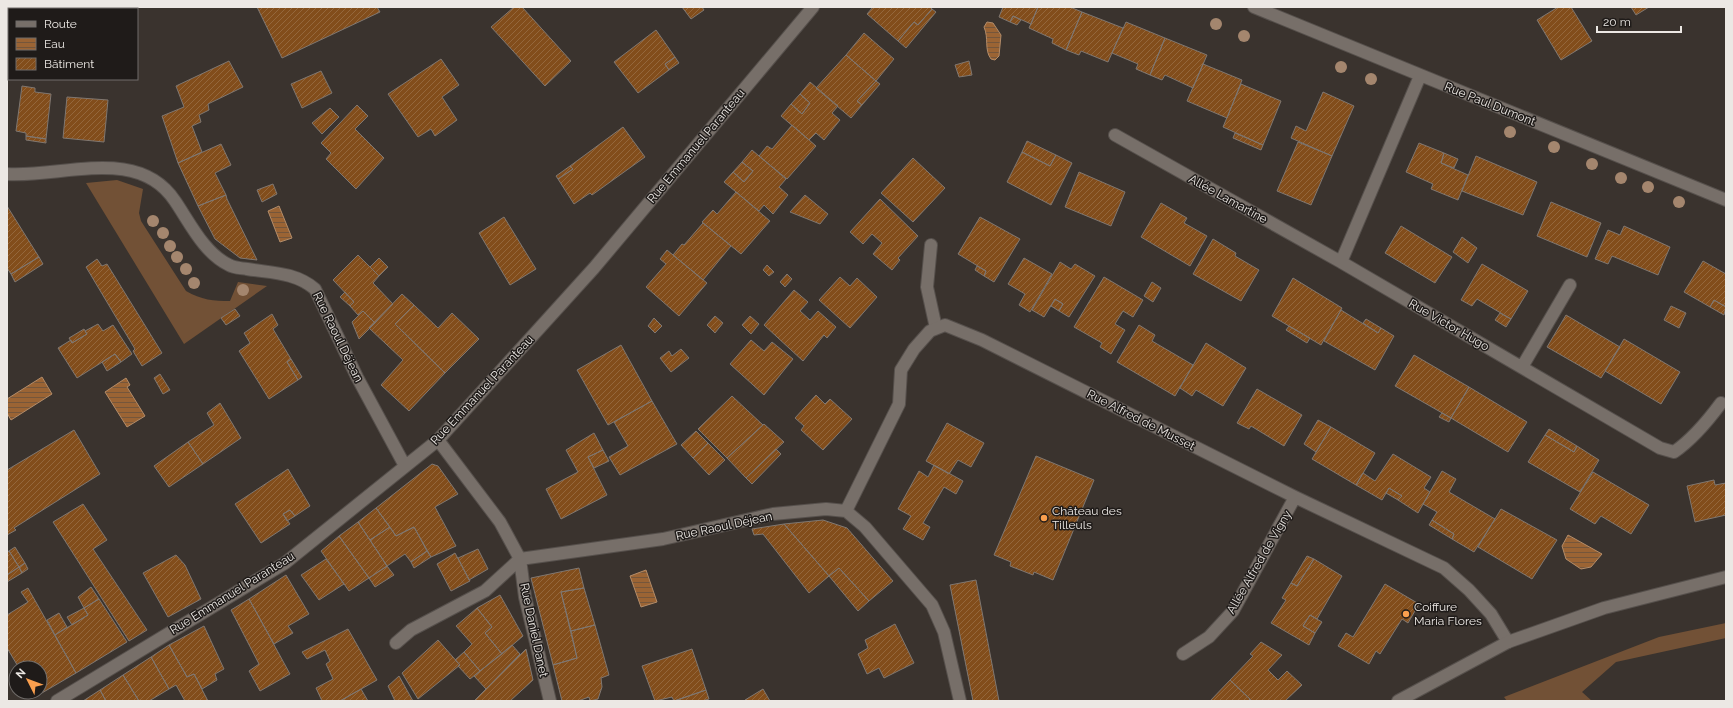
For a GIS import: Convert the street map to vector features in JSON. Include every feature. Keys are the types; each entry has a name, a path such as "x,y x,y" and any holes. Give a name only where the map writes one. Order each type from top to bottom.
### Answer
{"street":[{"name":"Rue Emmanuel Paranteau","path":"57,701 285,563 438,440 594,268 813,7"},
{"name":"Rue Paul Dumont","path":"1254,7 1726,200"},
{"path":"1341,262 1420,76"},
{"name":"Allée Lamartine","path":"1115,135 1341,262"},
{"name":"Rue Raoul Déjean","path":"7,174 35,174 109,167 128,170 160,184 171,194 205,246 216,258 230,266 293,276 305,281 315,289 357,377 405,466"},
{"path":"931,245 927,287 936,328 930,331 914,350 901,370 899,404 846,511 865,527 932,605 944,632 960,701"},
{"name":"Rue Victor Hugo","path":"1341,262 1660,448 1674,452 1686,444 1704,426 1720,403"},
{"path":"1522,367 1570,285"},
{"name":"Rue Alfred de Musset","path":"936,328 945,325 982,340 1295,497 1444,568 1469,590 1491,614 1508,642"},
{"path":"396,643 412,630 485,591 520,559 500,522 438,440"},
{"name":"Allée Alfred de Vigny","path":"1183,654 1209,637 1233,611 1295,497"},
{"name":"Rue Raoul Déjean","path":"520,559 663,539 773,514 826,509 846,511"},
{"name":"Rue Daniel Danet","path":"520,559 525,597 550,701"},
{"path":"1398,701 1508,642 1604,608 1726,577"}],"shaded area":[{"path":"117,180 143,189 139,213 141,221 186,291 208,299 230,301 238,282 267,286 184,344 86,183"},
{"path":"1726,623 1726,638 1616,662 1582,692 1592,701 1507,701 1504,697 1659,637"}],"water":[{"path":"987,22 993,23 1001,35 999,56 995,60 991,59 988,52 984,27"},
{"path":"279,206 292,238 280,242 268,211"},
{"path":"42,377 52,394 11,420 7,413 7,399"},
{"path":"126,378 130,385 127,387 145,416 127,427 105,392"},
{"path":"1568,535 1602,554 1591,567 1581,569 1566,559 1562,546"},
{"path":"646,570 657,602 641,607 630,576"}],"building":[{"path":"257,7 377,7 380,12 282,58"},
{"path":"514,7 522,7 571,61 545,86 491,27"},
{"path":"682,7 702,7 704,10 691,19"},
{"path":"873,7 930,7 932,9 918,25 914,22 898,41 867,14"},
{"path":"1003,7 1038,7 1031,24 1013,16 1010,22 999,17"},
{"path":"1038,7 1070,7 1082,12 1066,50 1052,43 1053,39 1029,28"},
{"path":"1558,7 1571,7 1592,41 1561,60 1537,20"},
{"path":"1631,7 1649,7 1636,15"},
{"path":"932,9 936,12 906,48 898,41 914,22 918,25"},
{"path":"1082,12 1123,28 1108,62 1081,51 1079,55 1066,50"},
{"path":"1013,16 1021,20 1017,25 1010,22"},
{"path":"1126,22 1165,38 1150,75 1136,69 1138,64 1112,53"},
{"path":"656,30 675,57 665,64 669,70 638,93 614,62"},
{"path":"864,33 894,59 876,81 846,55"},
{"path":"1165,38 1207,55 1193,88 1165,75 1162,80 1150,75"},
{"path":"846,55 876,81 857,101 862,105 851,118 816,88"},
{"path":"675,57 679,63 669,70 665,64"},
{"path":"441,59 459,85 442,97 457,120 435,136 431,129 418,137 388,94"},
{"path":"229,61 243,87 208,104 209,110 199,115 201,122 192,126 202,152 178,163 162,116 184,107 176,86"},
{"path":"969,61 972,75 959,77 955,65"},
{"path":"1203,64 1242,80 1227,118 1187,101"},
{"path":"321,71 332,93 302,108 291,84"},
{"path":"876,81 880,84 862,105 857,101"},
{"path":"810,82 838,106 832,113 840,120 824,140 816,133 809,140 781,116 791,104 802,114 810,103 800,94"},
{"path":"1241,84 1281,101 1263,145 1223,127"},
{"path":"22,86 35,88 35,92 51,94 46,139 26,136 26,133 16,131"},
{"path":"1323,92 1354,106 1332,156 1291,138 1296,126 1306,131"},
{"path":"800,94 810,103 802,114 791,104"},
{"path":"67,97 108,100 104,142 63,138"},
{"path":"357,105 368,116 355,129 384,158 356,189 326,159 331,153 321,143"},
{"path":"330,108 339,117 322,134 312,123"},
{"path":"792,125 816,146 787,179 759,156 767,146 772,149"},
{"path":"623,127 645,157 592,195 590,193 574,204 558,179 573,169 570,166"},
{"path":"1235,133 1263,145 1261,150 1233,138"},
{"path":"26,136 46,139 46,143 26,140"},
{"path":"1027,141 1056,155 1050,166 1022,152"},
{"path":"1298,142 1332,156 1311,205 1277,191"},
{"path":"1419,143 1444,153 1441,163 1468,175 1458,200 1431,189 1433,184 1406,172"},
{"path":"221,144 231,165 215,173 226,195 198,206 178,163"},
{"path":"752,150 786,179 779,187 788,195 773,214 764,205 759,211 724,182 733,172 744,182 753,171 742,162"},
{"path":"1022,152 1050,166 1056,155 1072,163 1051,205 1007,182"},
{"path":"1444,153 1458,159 1454,168 1441,163"},
{"path":"1476,156 1537,182 1523,215 1462,191"},
{"path":"913,158 945,188 913,222 881,193"},
{"path":"742,162 753,171 744,182 733,172"},
{"path":"570,166 573,169 558,179 556,176"},
{"path":"1079,172 1125,192 1111,226 1065,207"},
{"path":"273,184 277,194 262,202 257,190"},
{"path":"736,192 770,221 741,254 702,222 713,210 717,214"},
{"path":"226,195 257,260 240,258 215,239 198,206"},
{"path":"805,195 828,214 820,224 790,212"},
{"path":"880,199 918,236 898,258 900,260 892,270 873,254 882,243 872,234 863,244 850,232"},
{"path":"1551,202 1601,223 1587,257 1537,236"},
{"path":"1161,203 1187,218 1184,223 1207,236 1190,266 1141,237"},
{"path":"7,206 39,257 11,274 7,268"},
{"path":"504,217 536,269 510,285 479,233"},
{"path":"980,217 1020,239 994,282 984,276 986,271 958,254"},
{"path":"703,223 731,246 703,280 673,255"},
{"path":"1401,226 1452,257 1435,283 1385,253"},
{"path":"1624,226 1670,247 1658,275 1612,256 1608,264 1595,259 1608,230 1620,235"},
{"path":"1462,237 1477,248 1468,263 1453,252"},
{"path":"1213,239 1236,253 1235,256 1259,270 1241,301 1193,274"},
{"path":"667,250 707,283 679,316 646,287 666,264 660,259"},
{"path":"358,255 379,276 373,283 393,304 375,323 363,311 358,315 350,306 354,302 333,280"},
{"path":"39,257 43,264 15,282 11,274"},
{"path":"379,258 388,267 379,276 370,267"},
{"path":"1024,258 1052,274 1030,312 1019,305 1025,294 1008,284"},
{"path":"97,259 102,266 107,264 162,353 142,366 133,351 135,349 86,267"},
{"path":"1703,261 1726,274 1726,307 1714,300 1710,307 1684,292"},
{"path":"1060,262 1071,269 1075,264 1095,276 1069,317 1059,311 1063,304 1055,299 1044,317 1032,310"},
{"path":"1482,264 1528,291 1511,319 1477,299 1472,306 1461,300"},
{"path":"767,265 774,272 769,276 763,270"},
{"path":"977,266 986,271 984,276 975,270"},
{"path":"787,274 792,279 785,287 780,282"},
{"path":"840,277 850,286 857,278 877,297 850,328 819,300"},
{"path":"1104,277 1143,300 1133,317 1123,311 1115,324 1125,330 1111,354 1100,347 1102,343 1074,327"},
{"path":"1293,278 1342,308 1321,345 1272,316"},
{"path":"1152,282 1161,288 1153,302 1144,296"},
{"path":"794,290 808,302 800,311 810,320 818,311 836,327 827,338 824,335 803,361 764,325"},
{"path":"345,292 354,302 350,306 340,297"},
{"path":"402,294 414,305 395,324 445,373 409,411 381,385 403,360 369,328"},
{"path":"1055,299 1063,304 1059,311 1051,306"},
{"path":"1714,300 1726,307 1724,315 1710,307"},
{"path":"414,305 438,328 452,313 479,339 445,373 395,324"},
{"path":"1671,306 1686,313 1679,328 1664,320"},
{"path":"235,309 240,316 226,325 221,318"},
{"path":"1341,310 1378,333 1381,328 1394,336 1375,370 1324,341"},
{"path":"363,311 375,323 359,339 352,322"},
{"path":"1500,313 1511,319 1506,327 1495,320"},
{"path":"272,314 278,325 273,329 291,359 287,362 298,380 269,399 239,351 250,343 244,333"},
{"path":"1566,315 1620,347 1601,378 1547,347"},
{"path":"715,316 723,323 715,333 707,325"},
{"path":"750,316 759,324 751,334 742,325"},
{"path":"654,318 662,326 655,333 648,326"},
{"path":"1366,319 1381,328 1378,333 1363,323"},
{"path":"98,324 103,331 113,325 132,354 121,362 115,354 77,378 58,348 71,340 72,343 87,334 85,331"},
{"path":"1139,325 1155,335 1152,341 1193,365 1175,396 1117,362"},
{"path":"1289,326 1310,338 1307,343 1286,330"},
{"path":"84,329 87,334 72,343 69,338"},
{"path":"1624,339 1680,372 1661,404 1605,371"},
{"path":"751,340 764,351 772,342 793,359 764,395 730,364"},
{"path":"1206,343 1246,368 1223,406 1196,390 1192,396 1180,388"},
{"path":"621,345 652,401 608,425 577,370"},
{"path":"681,349 689,358 671,372 660,358 669,351 672,356"},
{"path":"115,354 121,362 107,371 102,362"},
{"path":"1414,355 1469,387 1451,418 1395,386"},
{"path":"291,359 302,377 298,380 287,362"},
{"path":"160,374 170,390 163,394 154,378"},
{"path":"1469,387 1527,422 1508,452 1451,418"},
{"path":"1257,389 1302,415 1284,446 1251,426 1249,429 1237,423"},
{"path":"816,395 825,404 830,399 852,419 823,450 801,430 804,426 795,418"},
{"path":"732,396 763,425 727,458 698,429"},
{"path":"652,401 677,444 620,475 609,457 628,446 614,422"},
{"path":"220,403 241,438 203,464 188,442 214,425 207,413"},
{"path":"1442,413 1451,418 1449,422 1439,417"},
{"path":"1318,420 1331,427 1316,452 1304,444"},
{"path":"947,423 984,443 971,467 958,460 949,474 926,461"},
{"path":"764,424 784,442 746,478 727,458"},
{"path":"1331,427 1375,453 1356,485 1312,459"},
{"path":"1549,429 1577,446 1574,452 1545,435"},
{"path":"74,430 100,474 14,528 16,530 7,535 7,470"},
{"path":"696,431 708,443 693,458 681,445"},
{"path":"594,433 603,450 588,457 607,495 561,519 546,489 578,472 566,450"},
{"path":"1545,435 1574,452 1577,446 1599,460 1580,492 1528,462"},
{"path":"188,442 203,464 169,487 154,466"},
{"path":"708,443 725,460 709,475 693,458"},
{"path":"776,449 781,454 752,484 746,478"},
{"path":"603,450 609,461 594,468 588,457"},
{"path":"1393,454 1431,477 1424,488 1430,492 1418,513 1398,500 1402,496 1389,488 1382,500 1356,485 1363,473 1375,481"},
{"name":"Château des Tilleuls","path":"1036,456 1094,480 1053,580 1034,572 1033,575 1010,566 1011,562 994,555"},
{"path":"432,464 438,466 458,494 435,507 456,546 431,557 414,527 396,536 376,508"},
{"path":"934,465 963,481 956,494 944,487 923,523 930,527 923,540 903,529 911,516 898,509 919,471 928,477"},
{"path":"288,469 310,506 295,516 290,510 283,514 290,524 261,543 235,504"},
{"path":"1442,471 1456,479 1449,492 1495,519 1474,552 1452,539 1454,534 1432,520 1437,512 1423,504"},
{"path":"1593,472 1649,505 1631,534 1601,516 1595,524 1570,509"},
{"path":"1714,480 1715,485 1726,483 1726,515 1695,522 1687,486"},
{"path":"1389,488 1402,496 1398,500 1386,493"},
{"path":"83,504 107,540 93,549 147,630 129,641 53,522"},
{"path":"376,508 390,527 370,540 358,522"},
{"path":"1501,509 1557,540 1532,579 1478,547"},
{"path":"290,510 295,516 287,521 283,514"},
{"path":"823,520 847,528 893,581 869,601 839,568 829,576 784,524"},
{"path":"1432,520 1454,534 1452,539 1429,525"},
{"path":"358,522 387,566 369,578 339,536"},
{"path":"784,524 829,576 809,593 763,534 754,535 752,529"},
{"path":"390,527 396,536 414,527 427,551 411,562 405,554 387,566 370,540"},
{"path":"339,536 369,578 349,591 321,551"},
{"path":"15,547 25,563 19,567 9,551"},
{"path":"478,549 488,569 469,580 458,558"},
{"path":"9,551 19,567 7,575 7,552"},
{"path":"427,551 431,557 414,568 411,562"},
{"path":"455,553 470,581 451,591 437,564"},
{"path":"176,555 185,565 201,599 168,617 143,573"},
{"path":"1307,556 1314,559 1297,586 1291,583"},
{"path":"326,559 344,584 319,600 301,575"},
{"path":"1314,559 1342,576 1317,619 1310,615 1303,626 1315,633 1309,645 1271,623 1286,600 1282,598 1291,583 1297,586"},
{"path":"25,563 28,569 22,573 19,567"},
{"path":"387,566 394,575 375,587 369,578"},
{"path":"19,567 22,573 7,582 7,575"},
{"path":"579,568 584,588 561,592 577,658 553,665 531,578"},
{"path":"839,568 869,601 858,611 829,576"},
{"path":"286,575 309,614 288,626 293,633 274,644 249,599"},
{"path":"976,580 999,701 973,701 950,585"},
{"path":"1385,584 1419,604 1408,623 1402,619 1380,654 1376,651 1369,664 1338,646 1346,633 1353,637"},
{"path":"91,587 99,599 84,608 78,597"},
{"path":"28,588 76,673 48,689 48,660 14,660 7,648 7,615 28,602 21,592"},
{"path":"584,588 595,625 571,631 561,592"},
{"path":"500,595 523,636 502,654 485,633 492,627 477,608"},
{"path":"99,599 127,642 76,673 55,635 88,615 84,608"},
{"path":"249,599 290,674 260,691 249,671 259,664 231,610"},
{"path":"84,608 88,615 72,625 67,617"},
{"path":"477,608 492,627 485,633 502,654 480,671 464,652 472,644 456,626"},
{"path":"59,613 67,627 55,635 47,620"},
{"path":"1310,615 1322,622 1315,633 1303,626"},
{"path":"895,624 914,663 884,678 879,668 867,674 858,654 868,648 865,640"},
{"path":"595,625 609,675 601,678 602,687 598,699 590,701 589,697 578,701 562,701 553,665 577,658 571,631"},
{"path":"204,626 224,669 215,674 217,680 202,689 194,674 187,677 169,645"},
{"path":"348,629 377,680 340,701 322,701 316,688 333,679 326,664 330,661 325,650 307,659 302,652"},
{"path":"438,640 460,665 418,699 402,673"},
{"path":"1261,642 1282,655 1268,670 1278,680 1287,671 1302,685 1285,701 1252,701 1230,680 1253,656 1250,654"},
{"path":"169,645 187,677 194,674 208,701 185,701 176,685 169,689 151,657"},
{"path":"512,645 520,654 486,689 474,676"},
{"path":"526,649 533,680 510,701 474,701"},
{"path":"692,649 706,690 674,701 672,697 655,701 642,666"},
{"path":"464,652 480,671 470,679 458,666 460,665 455,660"},
{"path":"151,657 169,689 149,701 139,701 123,675"},
{"path":"123,675 139,701 106,701 100,690"},
{"path":"399,676 413,701 395,701 388,686"},
{"path":"1230,680 1250,699 1248,701 1210,701"},
{"path":"361,689 368,701 340,701"},
{"path":"763,689 770,701 745,700"},
{"path":"100,690 106,701 83,701"},
{"path":"706,690 709,699 702,701 674,701"}],"place":[{"name":"Château des Tilleuls","path":"1044,518"},
{"name":"Coiffure Maria Flores","path":"1406,614"}]}
